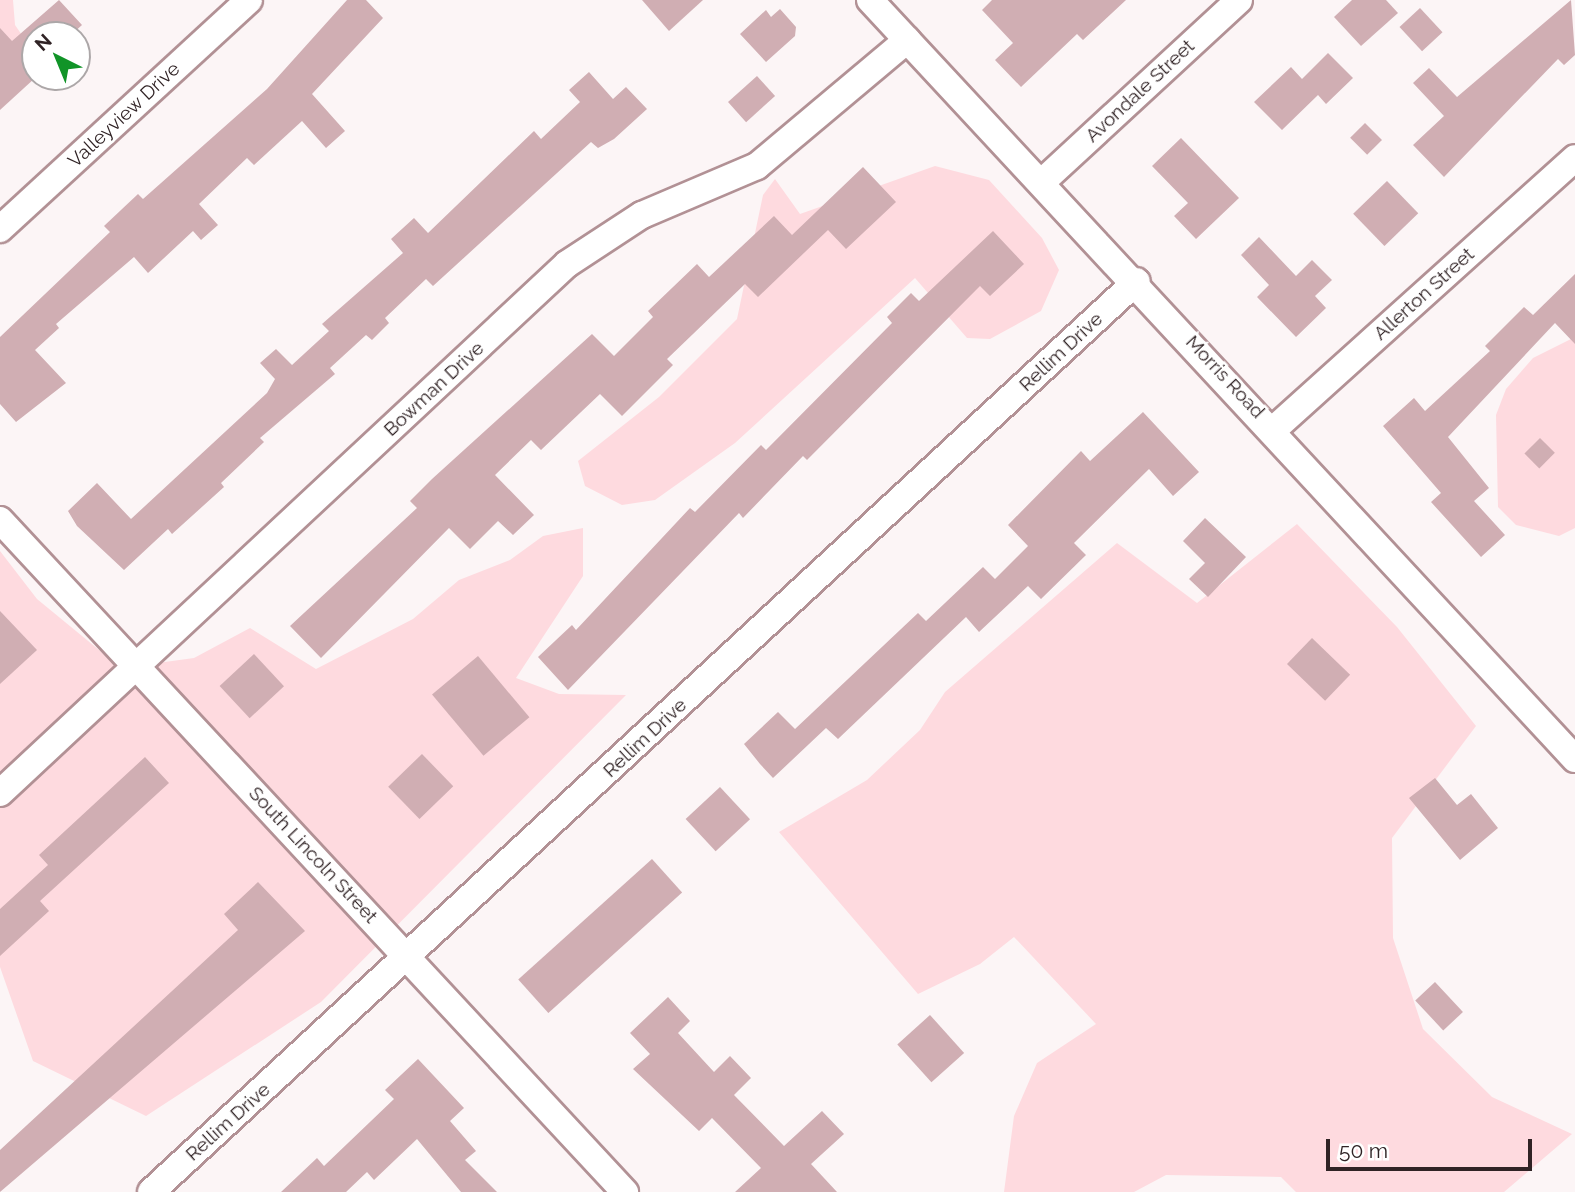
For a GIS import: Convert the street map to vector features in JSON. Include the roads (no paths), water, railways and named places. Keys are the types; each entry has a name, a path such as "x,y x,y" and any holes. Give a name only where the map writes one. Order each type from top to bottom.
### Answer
{"street":[{"name":"Valleyview Drive","path":"0,229 249,0"},
{"name":"Morris Road","path":"870,0 1137,281 1575,759"},
{"name":"Avondale Street","path":"1042,182 1239,0"},
{"name":"Bowman Drive","path":"0,793 137,669 567,264 642,215 757,166 907,40"},
{"name":"Allerton Street","path":"1273,430 1575,158"},
{"name":"Rellim Drive","path":"151,1192 409,957 1137,281"},
{"name":"South Lincoln Street","path":"0,520 625,1192"}]}
